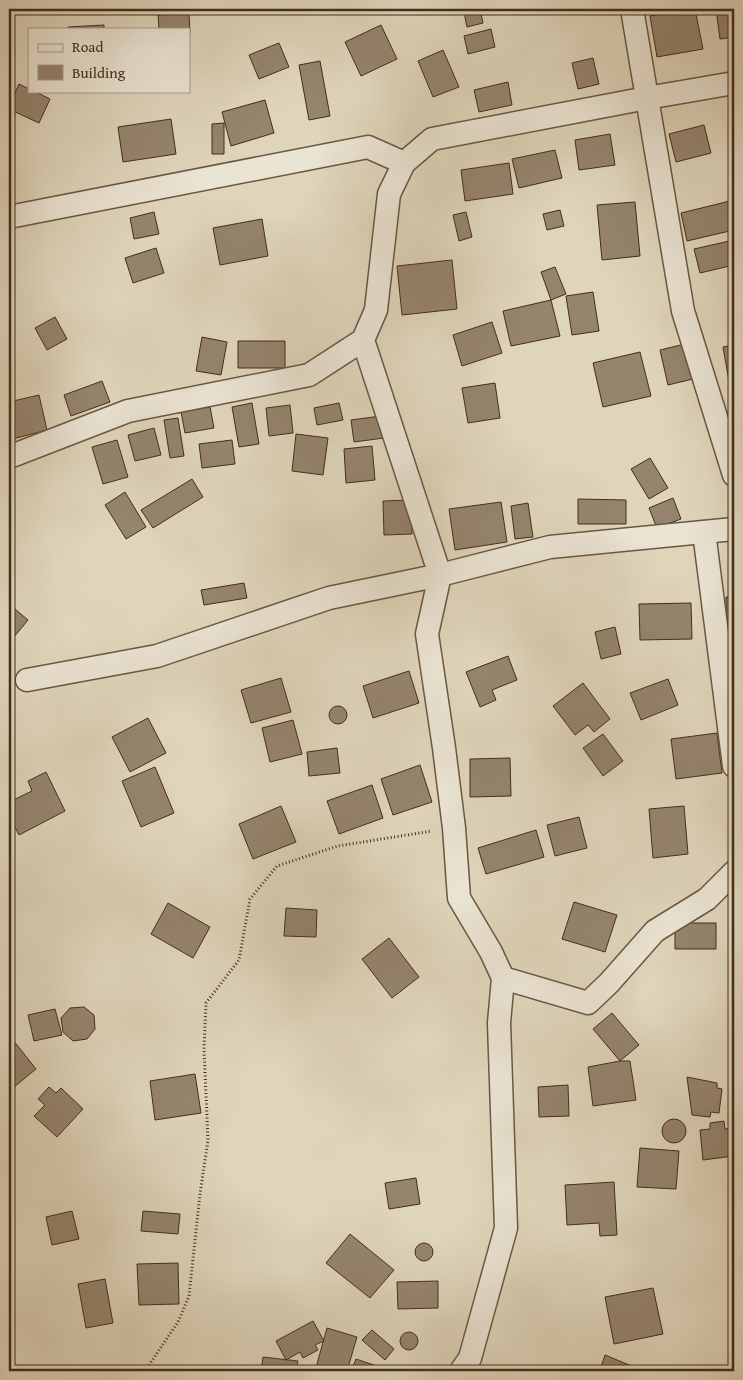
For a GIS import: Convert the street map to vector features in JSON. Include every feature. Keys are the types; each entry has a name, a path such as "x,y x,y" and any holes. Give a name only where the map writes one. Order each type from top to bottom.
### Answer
{"street":[{"path":"632,9 683,311 734,475"},
{"path":"9,457 128,411 310,376 362,340 376,310 389,194 404,163 432,139 734,83"},
{"path":"9,217 368,147 404,163"},
{"path":"362,340 440,575 427,634 454,828 459,898 491,952 503,978 500,1023 506,1228 470,1358 460,1371"},
{"path":"27,680 157,656 329,598 440,575 550,547 734,529"},
{"path":"704,532 734,766"},
{"path":"503,978 588,1003 609,983 655,931 707,899 734,872"}],"path":[{"path":"145,1371 178,1322 190,1296 200,1194 208,1140 204,1049 206,1003 239,960 250,899 277,866 338,846 454,828"}],"building":[{"path":"480,9 483,23 467,27 464,12"},
{"path":"695,9 703,49 657,57 650,16"},
{"path":"716,9 734,9 734,37 720,39"},
{"path":"189,13 190,28 159,28 158,15"},
{"path":"104,25 104,28 68,27"},
{"path":"381,25 397,59 361,76 345,42"},
{"path":"491,29 495,47 468,54 464,36"},
{"path":"279,43 289,67 259,79 249,55"},
{"path":"443,50 459,87 433,97 418,61"},
{"path":"593,58 599,84 578,89 572,63"},
{"path":"320,61 330,116 309,120 299,65"},
{"path":"508,82 512,105 479,112 474,90"},
{"path":"19,84 28,88 28,92 36,92 50,99 39,123 9,109"},
{"path":"265,100 274,133 231,146 222,112"},
{"path":"171,119 176,154 123,162 118,127"},
{"path":"224,123 224,154 212,154 212,124"},
{"path":"704,125 711,153 676,162 669,134"},
{"path":"610,134 615,165 579,170 575,140"},
{"path":"555,150 562,178 519,188 512,159"},
{"path":"509,163 513,194 465,201 461,170"},
{"path":"730,201 734,217 734,230 687,241 681,213"},
{"path":"635,202 640,256 602,260 597,205"},
{"path":"560,210 564,226 547,230 543,214"},
{"path":"154,212 159,234 134,239 130,218"},
{"path":"466,212 472,237 459,241 453,215"},
{"path":"262,219 268,256 220,265 213,228"},
{"path":"734,240 734,265 700,273 694,249"},
{"path":"156,248 164,273 133,283 125,258"},
{"path":"452,260 457,309 402,315 397,266"},
{"path":"555,267 566,294 551,300 541,272"},
{"path":"593,292 599,331 572,335 566,296"},
{"path":"551,300 560,336 511,346 503,311"},
{"path":"55,317 67,339 47,350 35,328"},
{"path":"492,322 502,353 462,366 453,335"},
{"path":"202,337 227,342 221,375 196,371"},
{"path":"238,341 285,341 285,368 238,368"},
{"path":"685,344 693,379 668,385 660,350"},
{"path":"734,345 734,386 730,387 723,347"},
{"path":"9,352 14,384 9,385"},
{"path":"640,352 651,396 603,407 593,363"},
{"path":"102,381 110,402 71,416 64,395"},
{"path":"495,383 500,418 468,423 462,388"},
{"path":"39,395 47,430 9,440 9,402"},
{"path":"252,403 259,444 239,447 232,407"},
{"path":"339,403 343,420 317,425 314,408"},
{"path":"290,405 293,433 269,436 266,408"},
{"path":"210,407 214,428 185,433 181,412"},
{"path":"381,416 384,438 354,442 351,420"},
{"path":"178,418 184,456 170,458 164,420"},
{"path":"154,428 161,455 135,461 128,435"},
{"path":"296,434 328,438 323,475 292,471"},
{"path":"117,440 128,477 103,484 92,447"},
{"path":"232,440 235,464 202,468 199,444"},
{"path":"372,446 375,480 346,483 344,449"},
{"path":"650,458 668,488 649,499 631,469"},
{"path":"192,479 203,497 153,528 141,510"},
{"path":"125,492 146,527 126,539 105,505"},
{"path":"673,498 681,519 657,528 649,508"},
{"path":"578,499 626,500 626,524 578,524"},
{"path":"411,500 412,534 384,535 383,501"},
{"path":"501,502 507,542 455,550 449,509"},
{"path":"528,503 533,537 515,539 511,506"},
{"path":"244,583 247,598 204,605 201,590"},
{"path":"726,597 734,597 734,645 726,645"},
{"path":"691,603 692,639 640,640 639,604"},
{"path":"9,604 28,620 9,643"},
{"path":"615,627 621,654 601,659 595,632"},
{"path":"508,656 517,680 492,690 496,700 480,707 466,672"},
{"path":"409,671 419,703 373,718 363,686"},
{"path":"281,678 291,712 251,723 241,690"},
{"path":"668,679 678,705 641,720 630,693"},
{"path":"583,683 610,719 594,732 588,725 575,735 553,706"},
{"path":"338,706 344,709 347,715 344,721 338,724 332,721 329,715 332,709"},
{"path":"148,718 166,753 130,772 112,737"},
{"path":"293,720 302,754 270,762 262,728"},
{"path":"717,733 722,773 676,779 671,739"},
{"path":"603,734 623,761 603,776 583,748"},
{"path":"337,748 340,773 309,776 307,752"},
{"path":"510,758 511,796 470,797 470,759"},
{"path":"420,765 432,802 393,815 381,779"},
{"path":"155,767 174,813 141,827 122,781"},
{"path":"46,772 65,811 19,835 9,815 9,802 32,791 28,781"},
{"path":"372,785 383,818 339,834 327,801"},
{"path":"281,806 296,842 253,859 239,824"},
{"path":"684,806 688,854 653,858 649,809"},
{"path":"579,817 587,848 555,856 547,825"},
{"path":"536,830 544,857 486,874 478,848"},
{"path":"574,902 617,915 605,952 562,939"},
{"path":"168,903 210,927 193,958 151,934"},
{"path":"286,908 317,910 316,937 284,936"},
{"path":"675,923 716,923 716,949 675,949"},
{"path":"389,938 419,977 392,998 362,959"},
{"path":"84,1007 94,1015 95,1029 87,1039 73,1041 63,1032 61,1018 70,1008"},
{"path":"55,1009 62,1035 34,1041 28,1015"},
{"path":"612,1013 639,1045 620,1061 593,1029"},
{"path":"13,1040 36,1069 14,1087 9,1080 9,1044"},
{"path":"630,1061 636,1100 593,1106 588,1067"},
{"path":"195,1074 201,1113 155,1120 150,1081"},
{"path":"687,1077 717,1083 717,1088 722,1089 719,1113 711,1112 710,1117 692,1115"},
{"path":"568,1085 569,1116 539,1117 538,1087"},
{"path":"49,1087 56,1093 61,1088 83,1109 57,1137 34,1116 45,1105 38,1099"},
{"path":"674,1119 683,1122 686,1131 683,1140 674,1143 665,1140 662,1131 665,1122"},
{"path":"724,1121 725,1129 734,1128 734,1156 703,1160 700,1130 710,1129 710,1123"},
{"path":"640,1148 679,1151 676,1189 637,1187"},
{"path":"416,1178 420,1204 389,1209 385,1183"},
{"path":"614,1182 617,1235 600,1236 599,1223 567,1225 565,1185"},
{"path":"72,1211 79,1239 52,1245 46,1217"},
{"path":"143,1211 180,1214 178,1234 141,1231"},
{"path":"350,1234 394,1270 370,1298 326,1263"},
{"path":"424,1243 430,1246 433,1252 430,1258 424,1261 418,1258 415,1252 418,1246"},
{"path":"178,1263 179,1304 139,1305 137,1264"},
{"path":"105,1279 113,1323 86,1328 78,1284"},
{"path":"438,1281 438,1308 398,1309 397,1282"},
{"path":"653,1288 663,1334 614,1344 605,1297"},
{"path":"313,1321 324,1341 315,1345 318,1350 303,1358 300,1352 286,1360 276,1341"},
{"path":"327,1328 357,1337 347,1371 315,1371"},
{"path":"372,1330 394,1349 385,1360 362,1340"},
{"path":"409,1332 415,1335 418,1341 415,1347 409,1350 403,1347 400,1341 403,1335"},
{"path":"605,1355 639,1369 638,1371 600,1370"},
{"path":"263,1357 298,1361 296,1371 261,1371"},
{"path":"356,1359 386,1369 386,1371 351,1371"}]}
